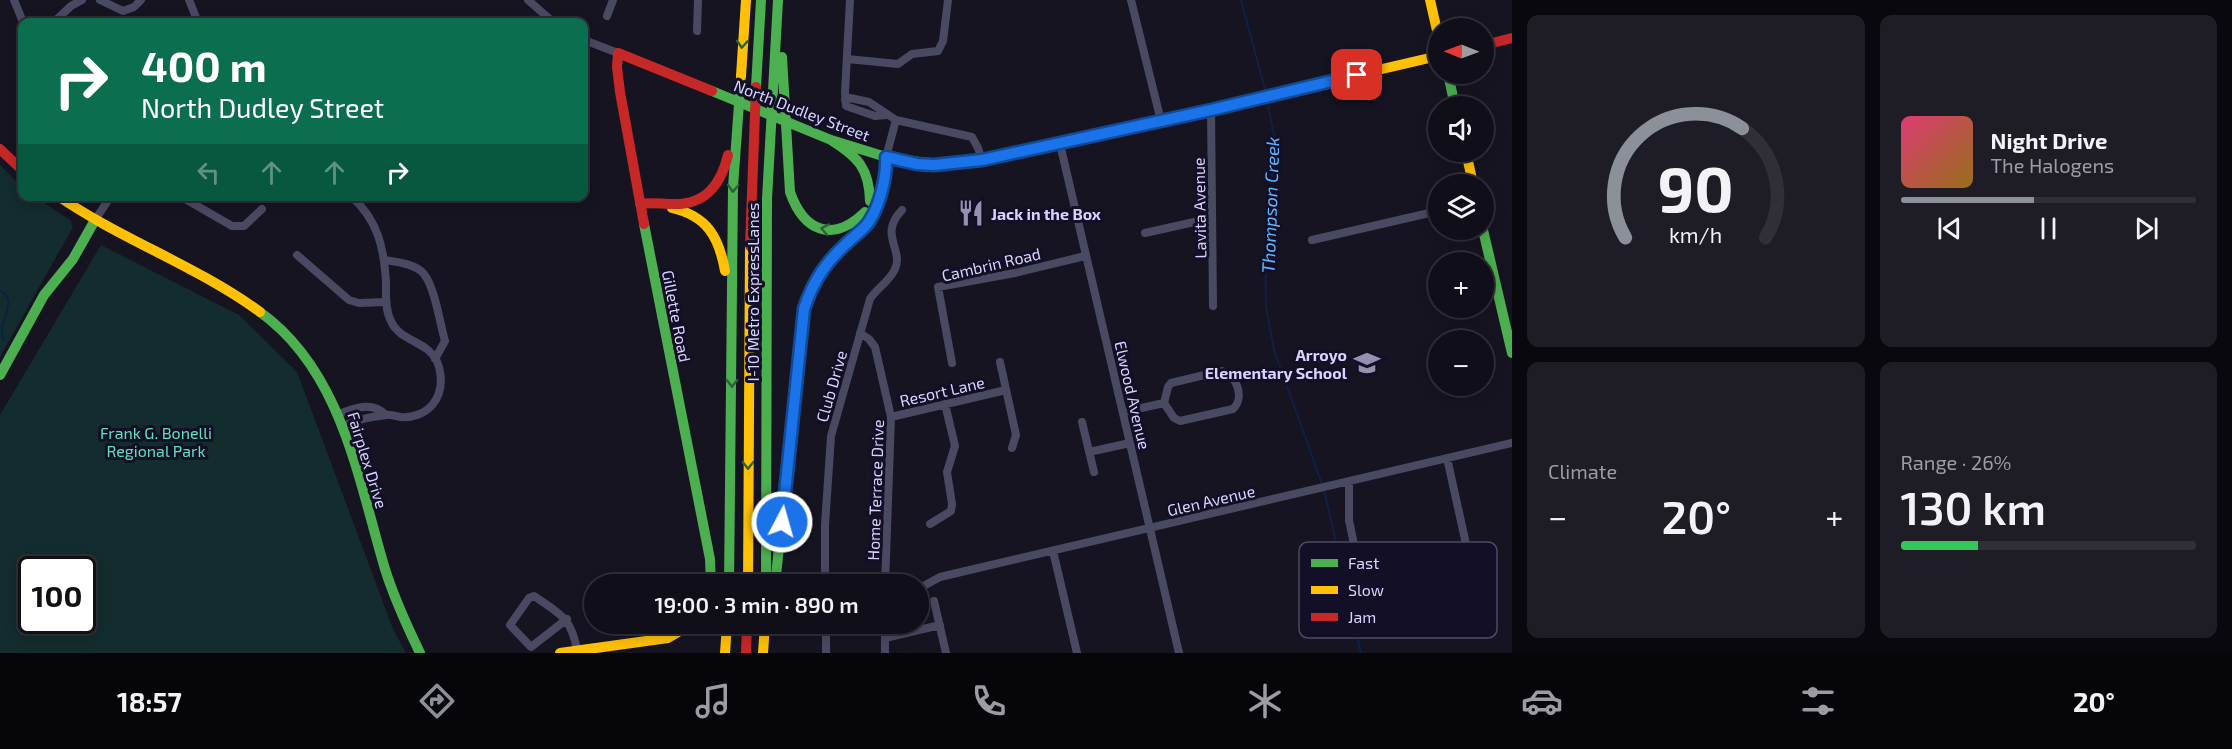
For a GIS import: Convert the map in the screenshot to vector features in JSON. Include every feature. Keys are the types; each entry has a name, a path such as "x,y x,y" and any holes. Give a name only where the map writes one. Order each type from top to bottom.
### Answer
{"main road":[{"path":"731,574 733,187 746,0"},
{"path":"748,574 748,344 752,151 761,0"},
{"name":"I-10 Metro ExpressLanes","path":"748,344 758,322 762,146 770,0"},
{"name":"I-10 Metro ExpressLanes","path":"766,574 766,199 778,0"},
{"path":"775,574 776,184 785,0"},
{"path":"1430,0 1434,18"},
{"path":"1494,42 1512,38"},
{"name":"North Dudley Street","path":"618,53 831,140 886,157 917,164 934,165 982,160 1060,144 1428,58"},
{"name":"Gillette Road","path":"618,53 620,92 710,559 711,574"},
{"path":"782,57 790,192 798,214 816,228 837,231 855,223 870,201 880,164 886,157"},
{"path":"640,204 692,202 702,199 717,187 726,168 739,88"},
{"path":"831,140 854,154 860,161 870,184 870,201"},
{"path":"0,149 18,166"},
{"path":"776,574 804,309 813,282 821,270 871,219 876,209 886,167 886,157"},
{"name":"Fairplex Drive","path":"66,201 95,220 222,287 266,316 305,356 322,381 339,414 352,450 386,572 403,619 420,653"},
{"path":"640,204 646,207 681,209 699,218 713,233 723,256 733,332"},
{"path":"0,375 44,295 73,260 95,220"},
{"path":"1485,240 1512,353"},
{"path":"560,653 668,638 675,634"},
{"path":"725,653 726,634"},
{"path":"735,634 736,653"},
{"path":"746,653 747,634"},
{"path":"763,653 764,634"},
{"path":"772,653 773,634"}],"street":[{"path":"14,0 21,18"},
{"path":"58,18 71,6 82,0"},
{"path":"100,0 123,11 129,10 141,0"},
{"path":"189,0 195,18"},
{"path":"528,0 548,18"},
{"path":"607,16 613,0"},
{"path":"697,31 698,0"},
{"path":"850,0 846,106 875,116 886,115"},
{"path":"847,59 898,63 912,54 938,51 943,41 948,0"},
{"path":"1131,0 1161,121"},
{"path":"588,42 618,53"},
{"path":"845,100 850,98 869,102 896,120 972,137 982,160"},
{"path":"865,112 869,102"},
{"name":"Lavita Avenue","path":"1211,110 1213,306"},
{"path":"886,157 896,120"},
{"name":"Elwood Avenue","path":"1060,144 1179,653"},
{"path":"95,220 108,201"},
{"path":"189,201 232,226 244,226 262,209"},
{"path":"343,426 367,417 386,415 411,417 426,411 432,406 441,385 440,370 435,359 428,350 406,339 396,330 390,319 386,302 385,260 379,234 370,218 355,201"},
{"name":"Club Drive","path":"825,574 825,525 831,436 870,299 874,291 894,273 897,266 891,235 892,224 902,210"},
{"path":"1312,240 1428,213"},
{"path":"1144,233 1212,218"},
{"path":"297,255 349,300 359,303 386,302"},
{"name":"Cambrin Road","path":"952,363 938,287 1015,273 1086,256"},
{"path":"385,260 402,263 423,272 429,283 445,341 435,359"},
{"name":"Home Terrace Drive","path":"860,333 875,347 891,417 885,574"},
{"name":"Resort Lane","path":"891,417 1006,390 1000,362"},
{"path":"1221,371 1233,376 1240,398 1233,409 1180,421 1174,418 1164,403 1171,383 1221,371"},
{"path":"1006,390 1016,435 1012,448"},
{"path":"1123,412 1164,403"},
{"path":"930,524 951,511 952,504 947,472 955,446 945,404"},
{"path":"366,407 367,417"},
{"path":"339,414 366,407 375,408 386,415"},
{"path":"1082,422 1094,472"},
{"path":"1089,452 1130,443"},
{"name":"Glen Avenue","path":"929,583 940,577 1512,444"},
{"path":"1447,458 1466,542"},
{"path":"1349,482 1349,520 1353,542"},
{"path":"1053,551 1077,653"},
{"path":"567,619 531,647 510,625 529,598 534,596 567,619 575,636 577,650"},
{"path":"934,601 946,653"},
{"path":"885,638 940,625"},
{"path":"826,634 826,653"},
{"path":"885,634 885,653"}],"green space":[{"path":"0,165 18,183 18,201 41,201 70,220 73,227 0,357"},
{"name":"Frank G. Bonelli Regional Park","path":"101,245 239,315 297,372 393,629 406,653 0,653 0,415"}],"waterway":[{"name":"Thompson Creek","path":"1241,0 1266,93"},
{"name":"Thompson Creek","path":"1267,99 1274,135 1274,159 1265,234 1266,307 1274,350 1322,484"},
{"path":"0,290 5,294 9,303 2,332 4,341"},
{"name":"Thompson Creek","path":"1324,490 1336,542"},
{"name":"Thompson Creek","path":"1358,638 1361,653"}],"traffic: fast":[{"path":"756,87 761,0"},
{"path":"766,574 767,199 778,0"},
{"path":"782,57 790,192 796,206 811,224 821,229 831,230 842,228 865,212"},
{"path":"729,574 733,187 741,76"},
{"path":"1450,84 1453,96"},
{"path":"712,91 831,140 886,157 939,165 982,160 1146,124"},
{"path":"831,140 860,164 867,180 870,201"},
{"path":"776,574 804,309 811,290 826,265 839,250 863,230 873,217 882,192 886,157"},
{"path":"0,375 44,295 73,259 95,220"},
{"path":"644,224 710,559 711,574"},
{"path":"1485,240 1512,353"},
{"path":"260,312 288,336 310,364 328,396 355,464 389,580 420,653"}],"traffic: slow":[{"path":"741,76 746,0"},
{"path":"1430,0 1434,18"},
{"path":"1146,124 1428,58"},
{"path":"1468,162 1471,174"},
{"path":"66,201 211,281 260,312"},
{"path":"672,208 703,222 715,238 725,271"},
{"path":"748,574 750,246"},
{"path":"560,653 668,638 675,634"},
{"path":"725,653 726,634"},
{"path":"763,653 764,634"}],"traffic: jam":[{"path":"1494,42 1512,38"},
{"path":"644,224 620,92 618,53 712,91"},
{"path":"750,246 756,87"},
{"path":"0,149 18,166"},
{"path":"640,204 685,203 703,197 716,184 728,155"},
{"path":"746,653 747,634"}],"place":[{"name":"Jack in the Box","path":"971,213"},
{"name":"Arroyo Elementary School","path":"1367,363"}],"route":[{"path":"782,522 800,326 804,309 813,282 821,270 871,219 876,209 886,167 886,157 917,164 934,165 982,160 1211,110 1357,75"}]}
